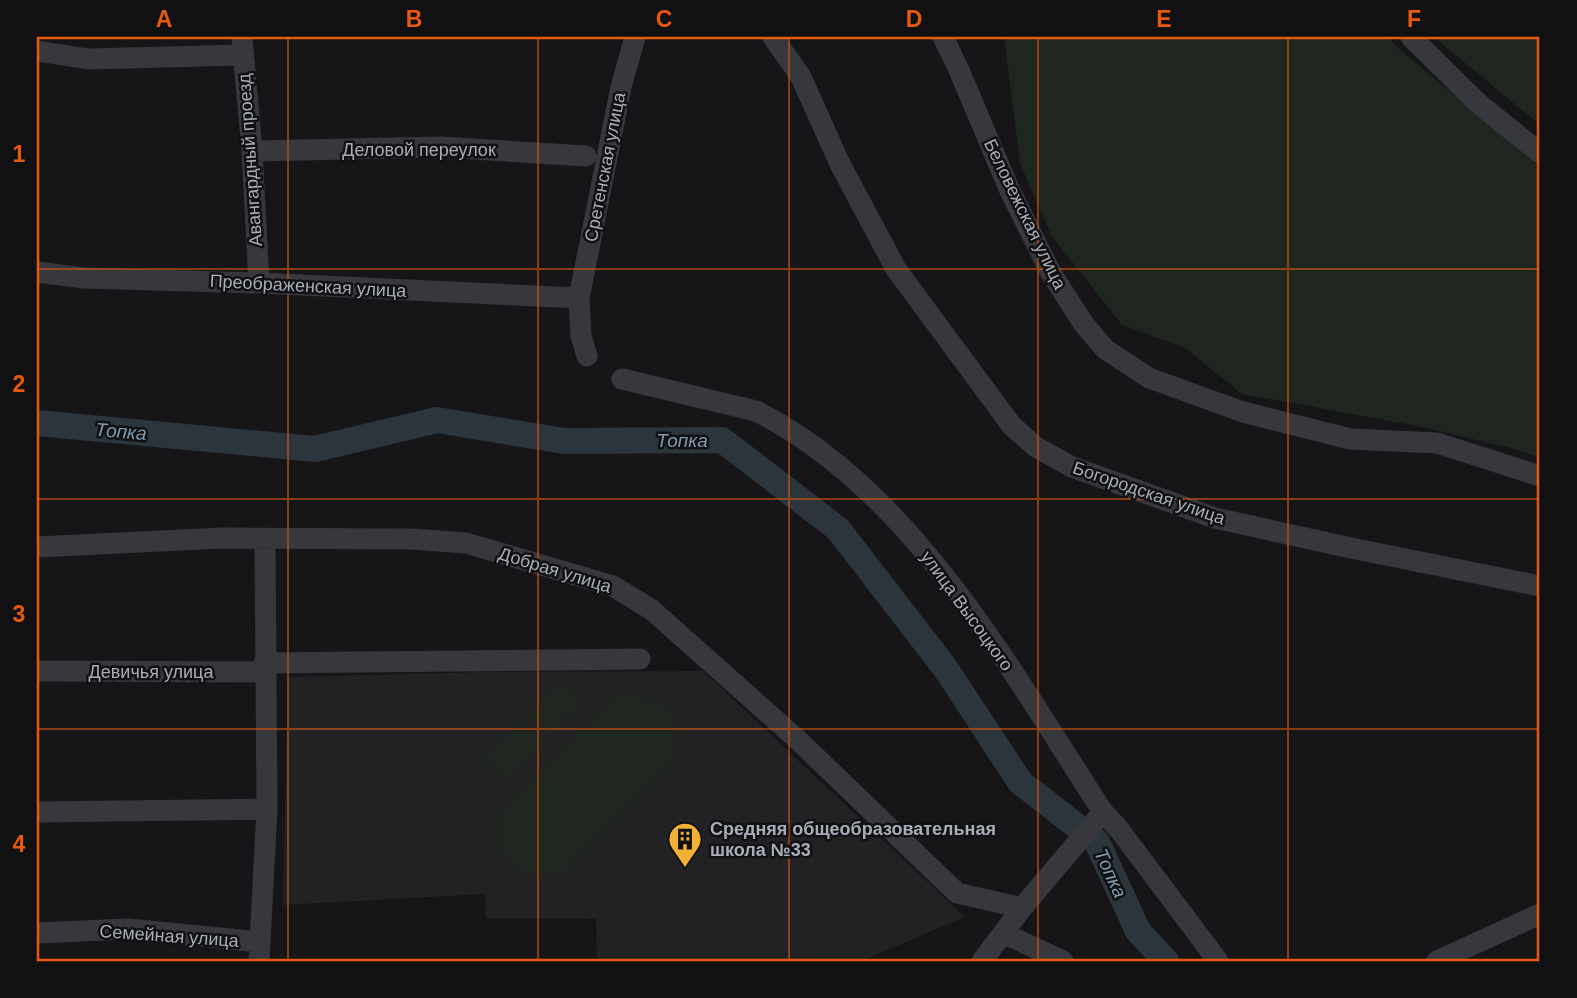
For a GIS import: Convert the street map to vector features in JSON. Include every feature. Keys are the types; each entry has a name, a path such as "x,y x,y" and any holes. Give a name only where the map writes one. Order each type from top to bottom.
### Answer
{"street":[{"name":"Сретенская улица","path":"587,356 581,336 579,298 621,87 635,37"},
{"name":"Богородская улица","path":"773,37 801,77 840,164 896,269 1012,426 1035,447 1072,467 1216,518 1540,586"},
{"name":"Беловежская улица","path":"943,37 960,70 1010,191 1051,273 1083,323 1105,349 1149,378 1243,412 1350,439 1437,443 1540,476"},
{"path":"1411,37 1479,104 1540,153"},
{"path":"37,51 88,59 242,46"},
{"name":"Авангардный проезд","path":"242,46 252,151 258,283"},
{"name":"Деловой переулок","path":"252,151 441,147 586,156"},
{"name":"Преображенская улица","path":"37,272 84,278 579,298"},
{"name":"улица Высоцкого","path":"622,379 756,411 811,443 913,537 968,607 1103,813 1118,828 1218,961"},
{"name":"Добрая улица","path":"37,547 223,538 466,542 613,586 652,610 798,740 957,893 1012,921 1063,961"},
{"path":"260,952 267,809 265,539"},
{"name":"Девичья улица","path":"37,671 640,659"},
{"path":"37,812 267,809"},
{"path":"982,961 1103,813"},
{"path":"1437,961 1540,914"},
{"name":"Семейная улица","path":"37,933 128,929 260,952"}],"shaded area":[{"path":"1004,37 1389,37 1397,47 1540,167 1540,458 1515,449 1417,426 1242,394 1185,348 1122,325 1051,235 1020,163"},
{"path":"1435,37 1540,37 1540,125 1440,42"},
{"path":"703,671 965,917 861,961 597,961 596,919 486,918 485,894 283,905 288,677 483,672"},
{"path":"561,680 583,701 548,737 527,716"},
{"path":"634,695 659,703 673,718 676,740 670,765 562,874 545,875 518,869 508,861 498,839 503,808 608,702 618,696"},
{"path":"521,720 544,742 506,781 483,759"}],"waterway":[{"name":"Топка","path":"37,423 315,449 437,420 564,441 722,440 838,529 946,669 1020,782 1097,842 1138,931 1166,961"}],"place":[{"name":"Средняя общеобразовательная школа №33","path":"685,869"}]}
